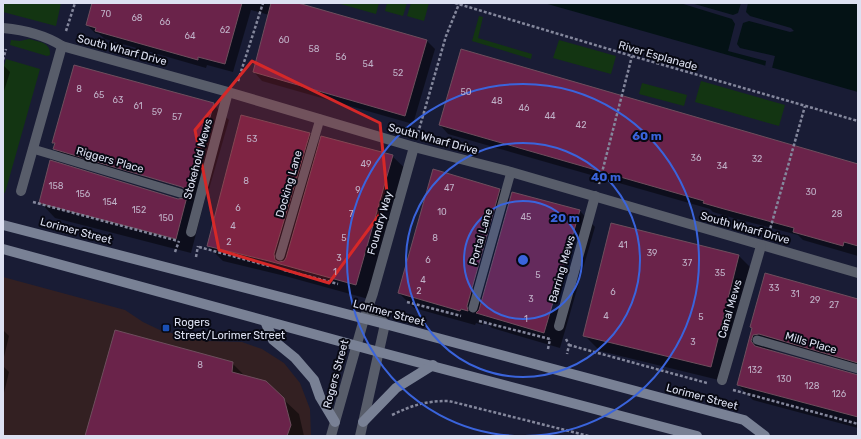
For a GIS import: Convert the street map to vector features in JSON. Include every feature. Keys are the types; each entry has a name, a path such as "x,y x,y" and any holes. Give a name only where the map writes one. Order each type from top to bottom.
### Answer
{"main road":[{"name":"Lorimer Street","path":"3,225 385,324 744,420 765,436"},
{"path":"3,249 379,352 433,365 697,436"},
{"path":"265,321 274,340 295,358 314,380 320,398 335,422"},
{"path":"367,419 396,388 433,365"}],"street":[{"name":"South Wharf Drive","path":"3,28 37,35 50,39 62,46 228,92 414,147 511,172 858,273"},
{"path":"21,191 62,46"},
{"name":"Stokehold Mews","path":"191,232 228,92"},
{"name":"Foundry Way","path":"364,319 414,147"},
{"name":"Barring Mews","path":"559,326 595,196"},
{"name":"Canal Mews","path":"722,380 761,246"},
{"path":"360,436 367,419 385,324 369,306"},
{"name":"Rogers Street","path":"331,436 364,319"}],"lane":[{"name":"Docking Lane","path":"280,256 320,119"},
{"name":"Riggers Place","path":"33,149 180,193"},
{"name":"Portal Lane","path":"473,308 511,172"},
{"name":"Mills Place","path":"757,340 858,369"}],"path":[{"path":"62,46 75,3"},
{"path":"228,92 238,81 263,3"},
{"name":"River Esplanade","path":"455,3 858,121"},
{"path":"414,147 446,36 459,4"},
{"path":"3,60 6,49"},
{"path":"595,196 632,56"},
{"path":"761,246 767,238 804,106"},
{"path":"33,202 178,241 175,252"},
{"path":"196,257 199,247 270,266"},
{"path":"277,268 338,284"},
{"path":"407,302 463,316"},
{"path":"478,320 550,339 548,349"},
{"path":"567,354 569,345"},
{"path":"367,419 379,420 382,417 388,417 418,403 427,401 448,401 589,436"}],"highlighted area":[{"path":"252,61 380,123 388,203 329,283 219,250 195,130"}],"shaded area":[{"path":"544,3 858,3 858,92"},
{"path":"3,277 125,310 143,322 162,331 208,341 242,342 262,349 284,363 300,383 310,409 311,436 3,436"}],"green space":[{"path":"3,3 61,3 56,26 3,12"},
{"path":"337,3 379,3 376,14"},
{"path":"387,3 407,3 403,16 385,11"},
{"path":"411,3 429,3 424,21 407,16"},
{"path":"479,16 483,17 478,38 532,54 531,59 472,41"},
{"path":"29,39 44,43 49,47 50,55 47,56 10,45 11,40 20,41"},
{"path":"559,40 616,56 611,74 553,58"},
{"path":"6,59 40,69 5,193 3,192 3,69"},
{"path":"701,81 785,105 779,126 695,102"},
{"path":"642,83 687,95 684,106 639,94"}],"pier":[{"path":"680,3 691,3 733,15 738,13 741,3 748,3 746,12 750,16 791,28 794,31 790,32 749,21 743,23 737,44 740,48 775,56 772,68 765,67 766,61 728,51 735,24 732,19"}],"building":[{"path":"92,3 242,3 225,64 198,57 198,60 95,31 96,28 86,25"},
{"path":"271,3 298,3 427,40 405,116 253,72"},
{"path":"461,49 858,164 858,246 844,242 843,246 793,232 794,228 703,203 704,201 439,125"},
{"path":"74,65 214,103 176,239 39,203 50,160 178,199 184,198 186,194 185,189 182,187 53,149 55,143 52,143"},
{"path":"241,115 310,133 274,254 275,260 279,262 284,261 286,258 321,136 393,155 356,285 207,246"},
{"path":"433,169 500,189 467,306 468,311 461,309 460,311 398,293"},
{"path":"512,192 580,210 544,333 476,313 479,310"},
{"path":"611,223 739,255 711,367 583,336"},
{"path":"765,273 858,299 858,363 759,334 753,335 751,341 755,346 858,375 858,417 737,385 752,328 750,327"},
{"path":"115,330 233,362 232,372 266,381 284,398 291,425 287,436 85,436"}],"place":[{"name":"Rogers Street/Lorimer Street","path":"166,328"}]}
